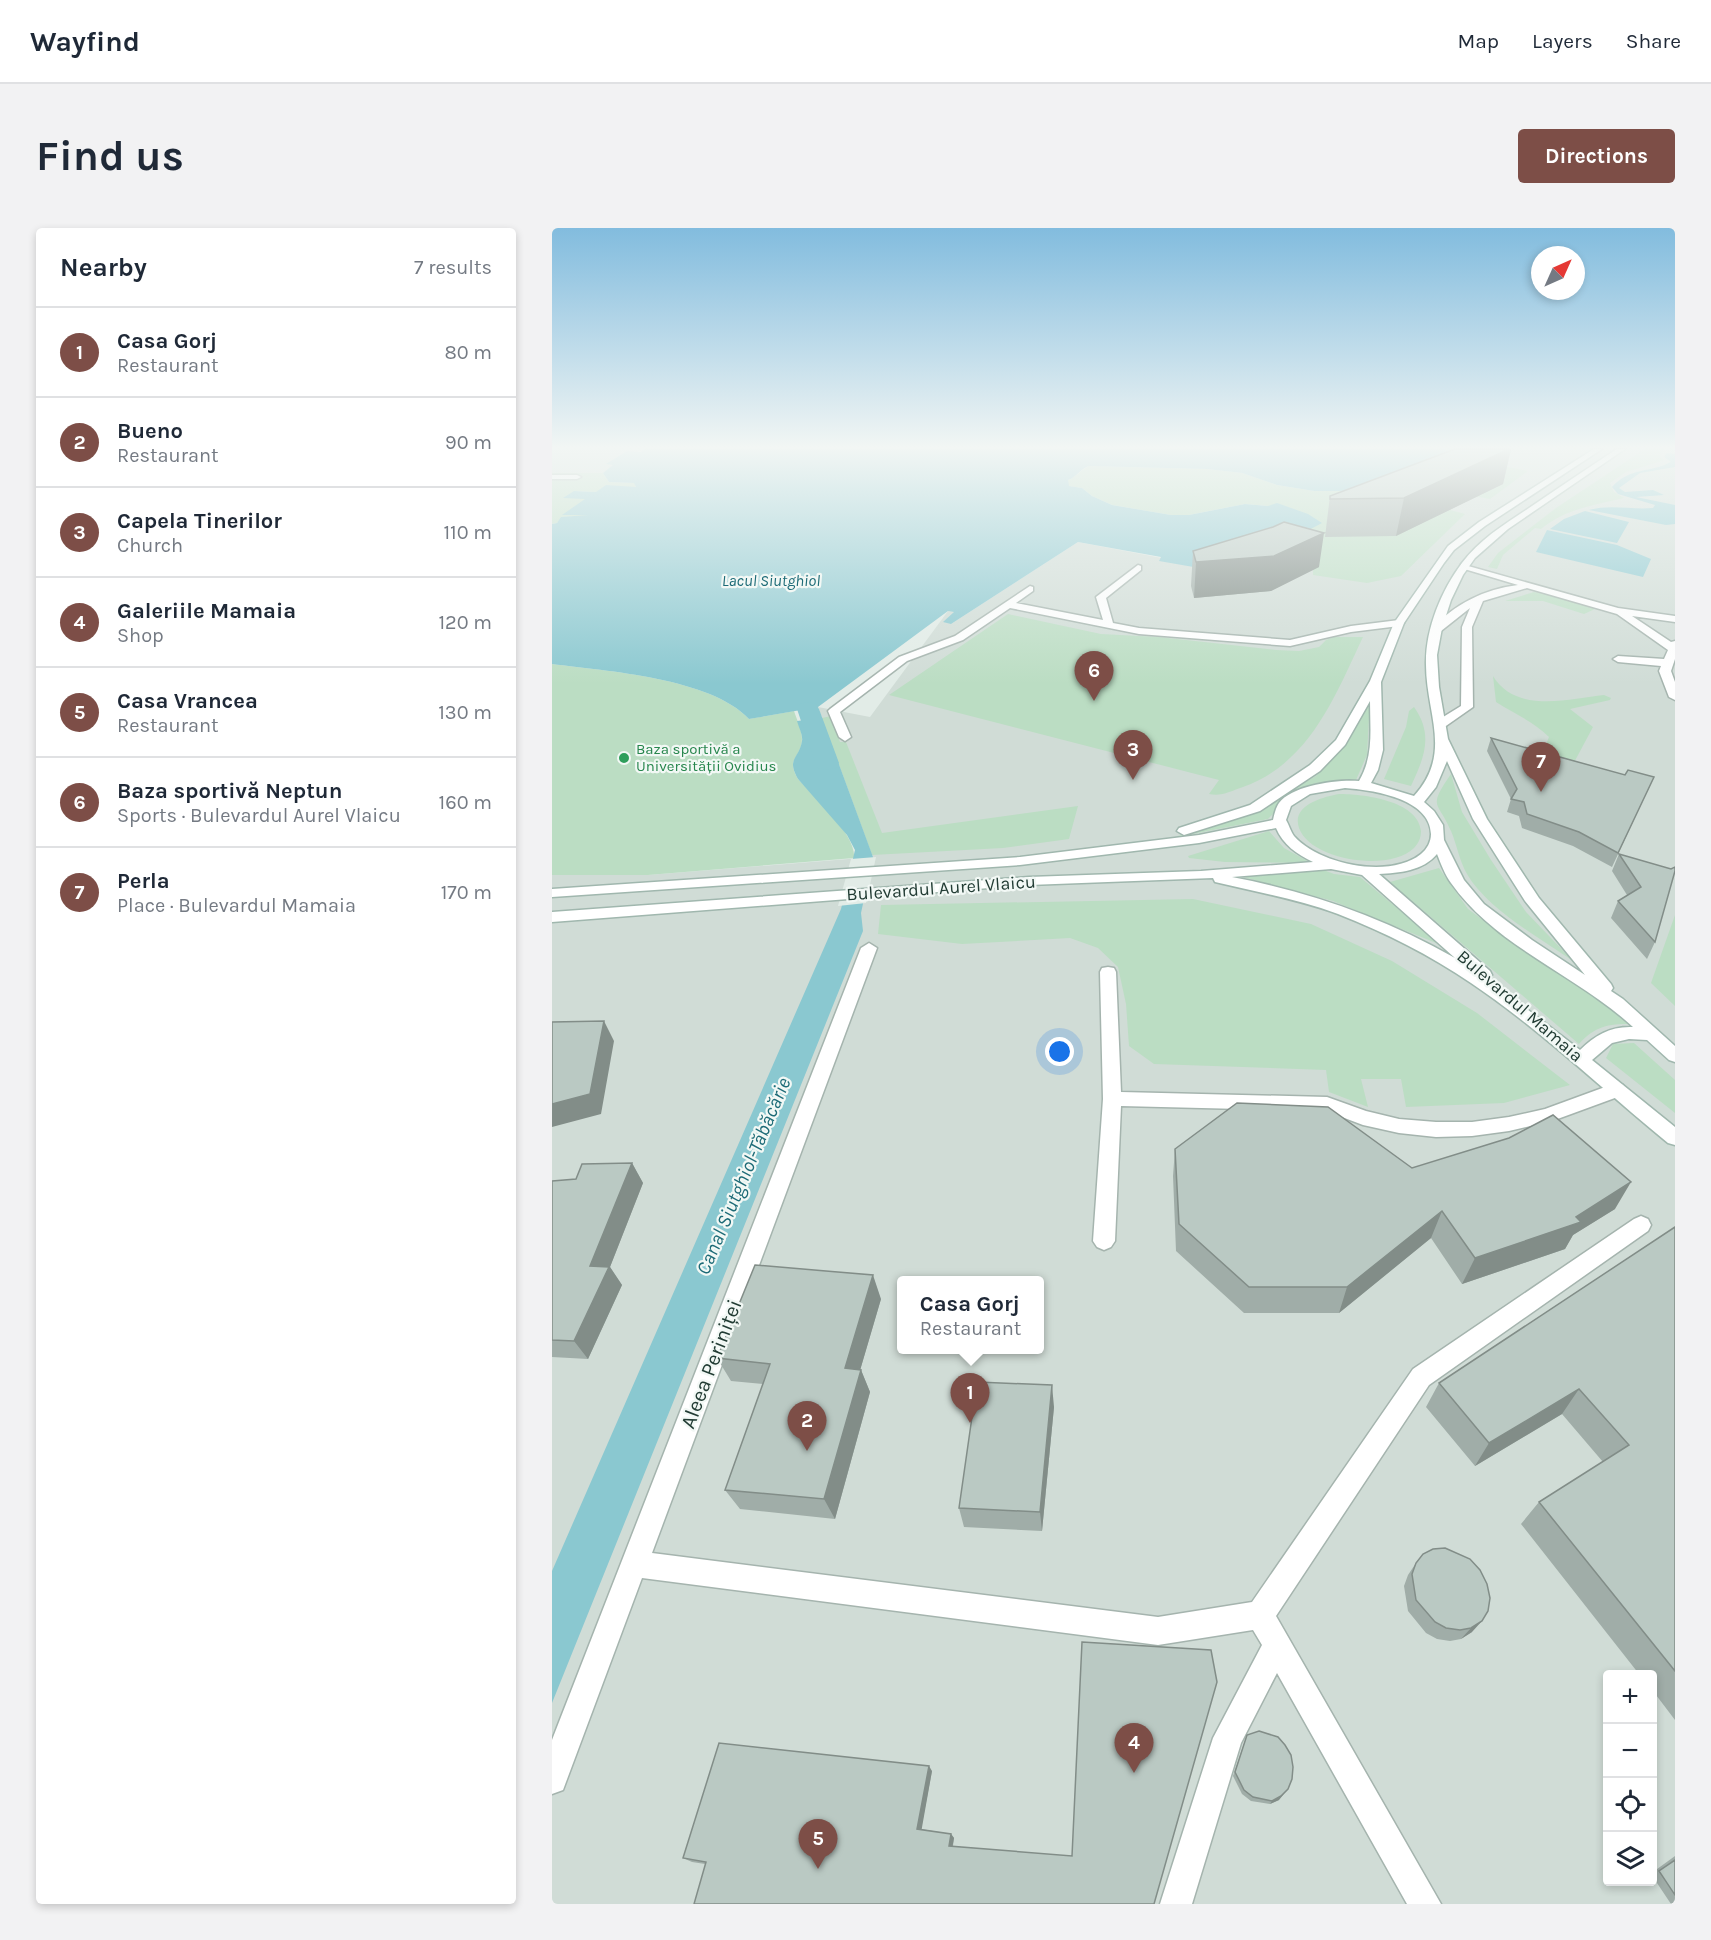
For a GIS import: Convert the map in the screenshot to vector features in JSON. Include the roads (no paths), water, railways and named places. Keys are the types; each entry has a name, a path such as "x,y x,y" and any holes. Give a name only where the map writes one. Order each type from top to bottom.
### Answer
{"main road":[{"path":"1122,849 1232,817 1255,808 1314,768 1341,742 1375,682 1399,622 1452,548 1479,527"},
{"path":"1505,527 1476,551 1464,566 1453,587 1437,629 1431,666 1443,740 1480,819 1533,901 1617,1003 1675,1056"},
{"path":"1464,566 1617,610 1675,619"},
{"path":"1109,625 1101,597 1138,568"},
{"path":"1437,629 1457,610 1480,597 1499,590 1530,586"},
{"path":"845,737 834,711 903,659 958,638 1030,589"},
{"path":"1439,725 1467,707 1467,627 1480,597"},
{"path":"1007,604 1139,631 1290,643 1351,629 1399,622"},
{"path":"1617,610 1674,646 1669,674 1675,697"},
{"path":"1618,663 1669,674"},
{"path":"1363,785 1372,771 1377,750 1375,682"},
{"path":"1415,803 1430,790 1440,772 1443,740"},
{"path":"1438,842 1432,852 1406,867 1366,871 1330,865 1316,860 1296,848 1283,833 1279,823 1286,803 1297,795 1327,786 1363,785 1400,795 1415,803 1434,821 1438,831 1438,842 1457,881 1479,907 1526,944 1617,1003"},
{"name":"Bulevardul Aurel Vlaicu","path":"556,891 1020,861 1199,839 1279,823"},
{"name":"Bulevardul Aurel Vlaicu","path":"552,917 1029,881 1201,874 1330,865"},
{"name":"Bulevardul Mamaia","path":"1366,871 1581,1060 1675,1138"},
{"path":"1112,1099 1327,1104 1353,1116 1404,1128 1471,1130 1532,1121 1616,1090 1524,1013 1475,978 1418,946 1334,908 1294,895 1201,874"},
{"name":"Aleea Periniței","path":"552,1779 636,1564 869,948"},
{"path":"1104,1241 1112,1099 1108,972"},
{"path":"1581,1060 1601,1039 1625,1031 1652,1035"},
{"path":"636,1564 1158,1631 1260,1615 1422,1377 1641,1225"},
{"path":"1260,1615 1425,1904"},
{"path":"1176,1904 1228,1738 1277,1645"}],"water":[{"name":"Lacul Siutghiol","path":"552,527 1314,527 1275,548 1205,569 1159,561 1161,557 1078,542 951,624 943,622 954,612 948,611 818,707 749,719 732,705 684,685 628,674 552,664"},
{"path":"1553,527 1626,527 1617,543 1550,529"},
{"path":"1547,530 1617,545 1651,559 1643,577 1536,552"},
{"path":"822,718 873,857 861,913 863,931 552,1703 552,1571 841,909 855,850 847,835 798,779 793,767 802,741 797,721"}],"waterway":[{"name":"Canal Siutghiol-Tăbăcărie","path":"808,709 827,763"}],"place":[{"name":"Baza sportivă Neptun","path":"1094,701"},
{"name":"Baza sportivă a Universității Ovidius","path":"624,758"},
{"name":"Capela Tinerilor","path":"1133,780"},
{"name":"Perla","path":"1541,792"},
{"name":"Casa Gorj","path":"970,1423"},
{"name":"Bueno","path":"807,1451"},
{"name":"Galeriile Mamaia","path":"1134,1773"},
{"name":"Casa Vrancea","path":"818,1869"}]}
